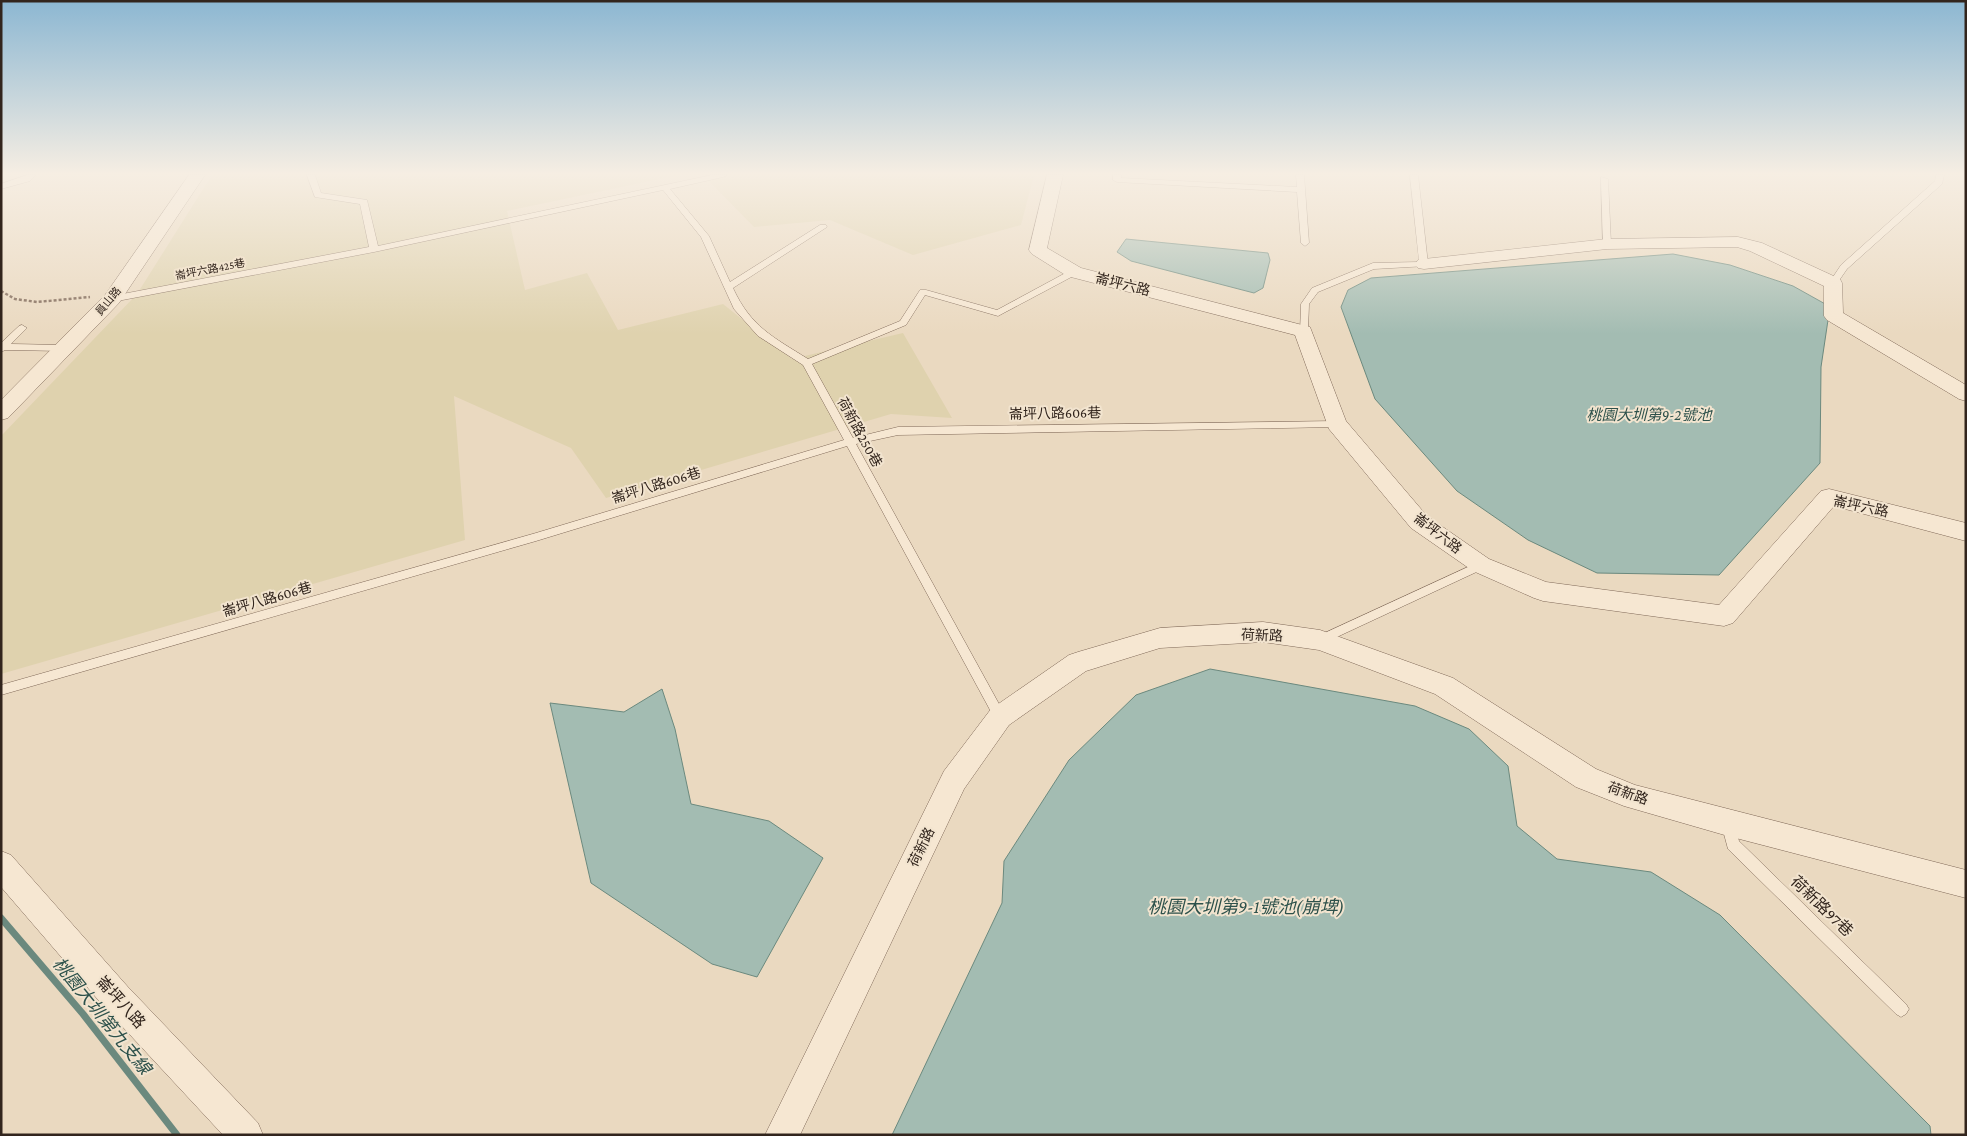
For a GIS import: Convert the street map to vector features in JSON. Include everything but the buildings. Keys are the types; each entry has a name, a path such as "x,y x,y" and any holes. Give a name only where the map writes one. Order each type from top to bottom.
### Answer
{"street":[{"name":"員山路","path":"1,413 112,299 161,228"},
{"name":"崙坪六路","path":"1043,228 1038,250 1074,272 1303,331 1336,424 1419,522 1481,565 1543,591 1724,616 1829,497 1966,532"},
{"path":"1424,264 1607,244 1738,242 1756,247 1833,283 1834,316 1966,394"},
{"name":"荷新路","path":"782,1135 954,780 1000,717 1078,664 1160,638 1263,632 1320,640 1444,686 1586,778 1634,797 1966,884"},
{"name":"崙坪八路","path":"1,865 117,998 246,1135"}],"lane":[{"path":"370,228 374,249"},
{"name":"崙坪六路425巷","path":"112,299 374,249 473,228"},
{"name":"荷新路250巷","path":"698,228 705,236 737,307 761,334 806,363 1000,717"},
{"path":"728,287 820,228"},
{"path":"1304,228 1305,243"},
{"path":"1303,331 1305,304 1315,290 1373,266 1424,264 1420,228"},
{"path":"1606,228 1607,244"},
{"path":"1833,283 1844,267 1888,228"},
{"path":"806,363 903,323 923,292 998,313 1074,272"},
{"path":"2,348 22,328"},
{"path":"2,348 65,348"},
{"name":"崙坪八路606巷","path":"1,690 536,537 850,442 898,430 1336,424"},
{"path":"1320,640 1481,565"},
{"name":"荷新路97巷","path":"1728,823 1733,844 1901,1009"}],"path":[{"path":"1,291 15,299 37,302 83,297 112,299"}],"shaded area":[{"path":"179,228 511,228 525,290 587,273 618,330 723,304 792,359 903,333 952,418 891,414 606,498 571,448 454,396 465,540 1,674 1,436 137,294"},
{"path":"849,228 1010,228 913,255"}],"water":[{"path":"1126,239 1268,253 1270,260 1263,288 1254,293 1131,261 1117,252"},
{"name":"桃園大圳第9-2號池","path":"1673,254 1730,265 1793,286 1836,310 1828,320 1821,367 1820,463 1719,575 1597,573 1528,540 1457,491 1375,399 1341,307 1348,290 1371,278"},
{"name":"桃園大圳第9-1號池(崩埤)","path":"1210,669 1415,706 1469,729 1508,766 1517,826 1557,859 1651,872 1720,915 1930,1126 1931,1135 892,1135 1002,903 1004,861 1069,760 1136,695"},
{"path":"662,689 675,729 691,804 769,821 823,858 757,977 712,964 591,883 550,703 624,712"}],"waterway":[{"name":"桃園大圳第九支線","path":"1,918 83,1014 177,1135"}]}
